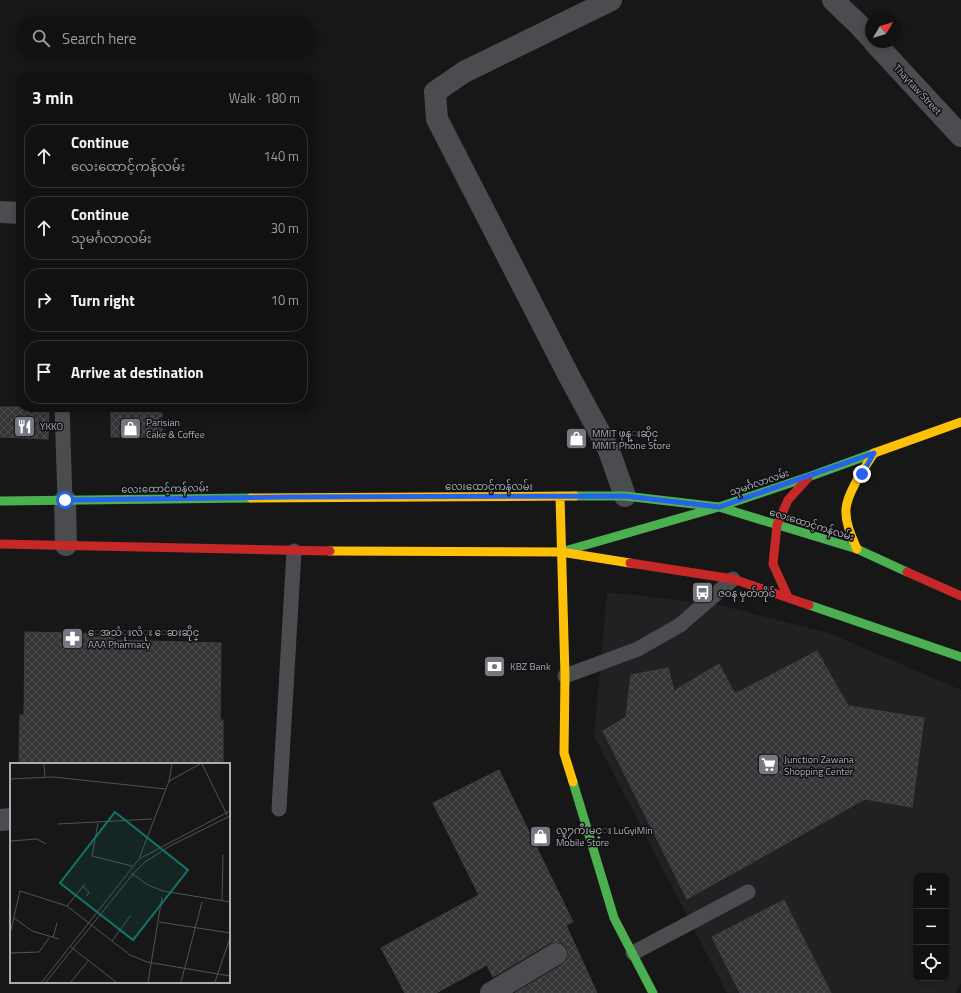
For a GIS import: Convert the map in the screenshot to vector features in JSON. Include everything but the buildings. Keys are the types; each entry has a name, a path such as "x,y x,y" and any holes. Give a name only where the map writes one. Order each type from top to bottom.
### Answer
{"main road":[{"name":"သုမင်္ဂလာလမ်း","path":"561,552 719,507 811,476 961,422"},
{"path":"857,549 849,528 846,508 852,493 874,453"},
{"path":"788,597 773,564 777,525 788,500 811,476"},
{"path":"560,496 565,676 564,753 614,918 653,993"},
{"name":"လေးထောင့်ကန်လမ်း","path":"0,501 290,497 625,496 719,507 857,549 961,596"},
{"path":"0,544 294,550 561,552 734,579 961,657"}],"street":[{"path":"611,0 464,72 435,92 437,119 569,376 608,448 625,496"},
{"path":"833,0 865,32"},
{"name":"Thaytaw Street","path":"880,48 961,136"},
{"path":"0,212 16,213"},
{"path":"65,500 66,545"},
{"path":"0,820 10,819"},
{"path":"491,993 556,954"}],"lane":[{"path":"62,412 65,500"},
{"path":"279,809 294,550"},
{"path":"565,676 638,649 680,625 734,579"},
{"path":"633,954 748,892"}],"shaded area":[{"path":"607,592 715,604 829,633 961,690 961,983 956,993 727,993 594,736"}],"traffic: fast":[{"path":"561,552 719,507 877,452"},
{"path":"575,496 625,496 719,507 857,549 907,572"},
{"path":"0,501 251,498"},
{"path":"809,605 961,657"},
{"path":"573,782 614,918 653,993"}],"traffic: slow":[{"path":"877,452 961,422"},
{"path":"857,549 849,530 846,514 847,503 857,480 874,453"},
{"path":"560,496 565,676 564,753 573,782"},
{"path":"251,498 575,496"},
{"path":"330,551 561,552 630,563"}],"traffic: jam":[{"path":"788,597 773,564 777,525 788,500 808,478"},
{"path":"0,544 330,551"},
{"path":"630,563 733,579 809,605"},
{"path":"907,572 961,596"}],"place":[{"name":"YKKO","path":"24,426"},
{"name":"Parisian Cake & Coffee","path":"131,428"},
{"name":"MMIT ဖုန္းဆိုင္ MMIT Phone Store","path":"576,439"},
{"name":"ဇဝန မှတ်တိုင်","path":"703,593"},
{"name":"ေအသံုးလံုး ေဆးဆိုင္ AAA Pharmacy","path":"72,638"},
{"name":"KBZ Bank","path":"494,666"},
{"name":"Junction Zawana Shopping Center","path":"769,765"},
{"name":"လူ႒ကီးမင္း LuGyiMin Mobile Store","path":"541,836"}],"route":[{"path":"65,500 290,497 625,496 719,507 874,453 862,474"}]}
